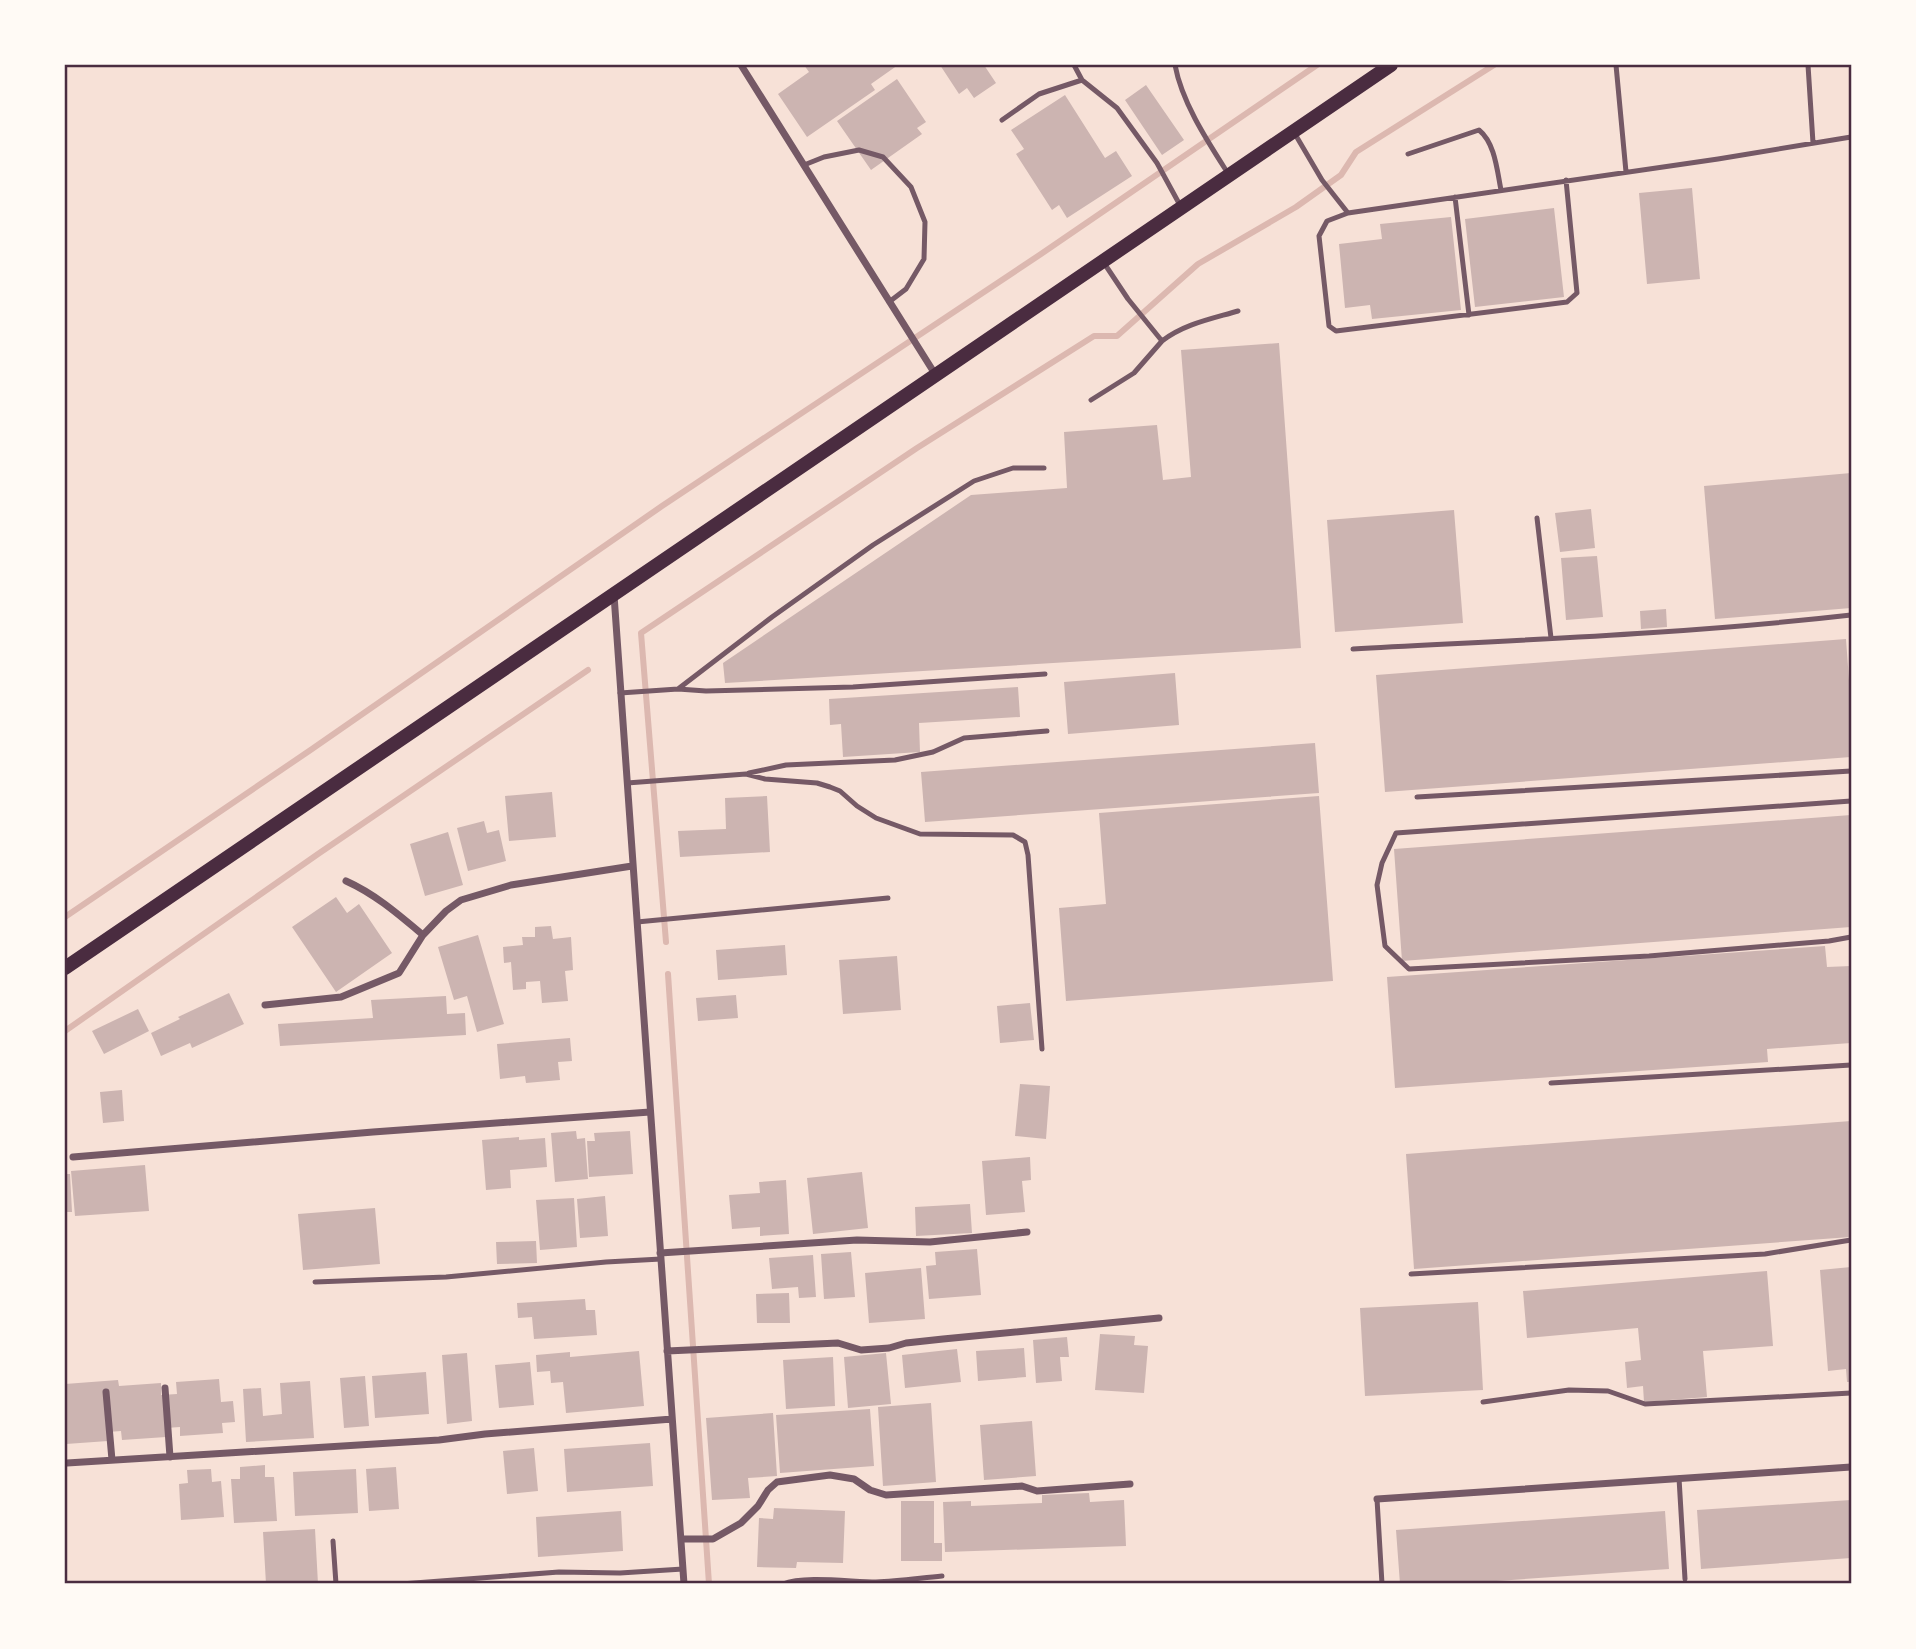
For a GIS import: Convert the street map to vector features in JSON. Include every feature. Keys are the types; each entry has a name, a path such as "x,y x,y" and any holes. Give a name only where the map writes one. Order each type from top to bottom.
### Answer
{"main road":[{"path":"65,968 1391,65"}],"street":[{"path":"741,65 935,374"},
{"path":"614,595 684,1584"},
{"path":"264,1005 341,997 399,973 423,935 461,900 511,886 632,866"},
{"path":"346,881 389,906 423,935"},
{"path":"73,1157 650,1112"},
{"path":"660,1256 670,1252 694,1250 857,1240 930,1242 1027,1232"},
{"path":"667,1351 838,1343 862,1350 889,1348 906,1343 1158,1318"},
{"path":"165,1388 170,1457"},
{"path":"106,1392 112,1460"},
{"path":"67,1463 439,1440 672,1419"},
{"path":"1377,1499 1851,1467"},
{"path":"681,1539 713,1539 741,1522 777,1482 830,1475 854,1479 870,1490 886,1496 1022,1486 1037,1491 1130,1484"}],"lane":[{"path":"1074,65 1082,79 1117,108 1157,163 1181,207"},
{"path":"1175,65 1179,84 1210,146 1229,175"},
{"path":"1616,65 1626,172"},
{"path":"1808,65 1813,143"},
{"path":"1002,120 1039,94 1082,79"},
{"path":"1408,153 1479,130 1486,136 1494,157 1501,190"},
{"path":"1294,131 1322,180 1348,213"},
{"path":"1566,180 1577,293 1567,302 1336,331 1329,326 1319,236 1327,222 1348,213 1566,180 1626,172 1851,137"},
{"path":"804,166 824,157 859,150 883,157 911,187 925,222 924,259 906,289 889,302"},
{"path":"1455,197 1469,314"},
{"path":"1102,261 1161,341"},
{"path":"1091,400 1134,373 1161,341 1174,332 1238,311"},
{"path":"678,689 873,545 974,481 1013,468 1044,468"},
{"path":"1537,518 1551,638"},
{"path":"1353,649 1770,624 1851,615"},
{"path":"620,693 657,689 706,691 853,687 1045,674"},
{"path":"627,783 746,774 786,765 895,761 933,752 964,738 1047,731"},
{"path":"1417,797 1851,772"},
{"path":"746,774 830,787 840,791 866,813 920,834 1013,835 1025,842 1042,1049"},
{"path":"1851,801 1396,833 1382,863 1377,886 1385,946 1409,969 1649,956 1851,937"},
{"path":"637,922 888,898"},
{"path":"1551,1083 1851,1065"},
{"path":"1411,1274 1765,1254 1851,1240"},
{"path":"315,1282 446,1277 660,1256"},
{"path":"1483,1402 1569,1390 1608,1391 1645,1404 1851,1393"},
{"path":"1679,1479 1685,1579"},
{"path":"1377,1499 1382,1584"},
{"path":"333,1541 337,1584"},
{"path":"401,1584 559,1572 620,1573 682,1569"},
{"path":"783,1584 793,1581 837,1580 877,1582 942,1576"}],"building":[{"path":"804,65 898,65 871,84 875,90 807,137 778,94 809,72"},
{"path":"940,65 984,65 996,83 974,98 967,88 959,94"},
{"path":"897,79 926,122 917,128 922,134 871,170 837,121"},
{"path":"1146,85 1184,140 1162,155 1125,100"},
{"path":"1065,95 1105,158 1116,151 1132,176 1067,218 1059,205 1052,210 1016,154 1024,149 1011,130"},
{"path":"1692,188 1700,279 1647,284 1639,193"},
{"path":"1554,208 1564,297 1475,307 1465,219"},
{"path":"1451,217 1461,310 1372,319 1370,305 1345,308 1339,244 1382,239 1380,224"},
{"path":"1279,343 1301,648 725,683 723,663 971,495 1067,488 1064,432 1157,425 1163,480 1191,477 1181,350"},
{"path":"1851,473 1851,608 1715,619 1704,486"},
{"path":"1591,509 1595,548 1560,552 1555,513"},
{"path":"1454,510 1463,623 1335,632 1327,520"},
{"path":"1597,556 1603,617 1566,620 1561,558"},
{"path":"1666,609 1667,627 1641,629 1640,611"},
{"path":"1846,639 1851,757 1385,792 1376,675"},
{"path":"1175,673 1179,725 1068,734 1064,682"},
{"path":"1018,687 1020,717 919,723 920,752 843,757 841,724 830,725 829,699"},
{"path":"1315,743 1319,793 925,822 921,772"},
{"path":"552,792 556,837 509,841 505,796"},
{"path":"767,796 770,852 680,857 678,831 726,829 725,798"},
{"path":"1319,796 1333,981 1066,1001 1059,908 1106,904 1099,813"},
{"path":"1851,815 1851,927 1402,961 1394,849"},
{"path":"484,821 487,833 499,830 506,861 468,871 457,828"},
{"path":"448,832 463,885 425,896 410,844"},
{"path":"336,897 347,913 359,904 392,953 336,992 292,927"},
{"path":"551,926 553,939 571,937 573,970 565,971 568,1001 542,1003 540,981 526,982 526,989 513,990 511,962 504,963 503,947 523,945 522,937 535,937 535,927"},
{"path":"478,935 504,1024 477,1032 467,996 454,1000 438,947"},
{"path":"785,945 787,975 718,980 716,950"},
{"path":"1825,946 1827,967 1851,966 1851,1043 1767,1049 1768,1062 1395,1088 1387,977"},
{"path":"897,956 901,1010 843,1014 839,960"},
{"path":"229,993 244,1024 192,1048 190,1043 161,1056 151,1033"},
{"path":"736,995 738,1018 698,1021 696,998"},
{"path":"446,996 447,1014 465,1013 466,1035 280,1046 278,1024 373,1018 371,1000"},
{"path":"1030,1003 1034,1040 1000,1043 997,1006"},
{"path":"138,1009 149,1031 104,1054 92,1031"},
{"path":"570,1038 572,1061 558,1062 560,1080 526,1083 525,1076 500,1079 497,1044"},
{"path":"1020,1084 1050,1086 1046,1139 1015,1136"},
{"path":"122,1090 124,1121 103,1123 100,1092"},
{"path":"1851,1121 1851,1237 1414,1269 1406,1154"},
{"path":"576,1131 577,1139 585,1138 588,1179 555,1182 551,1133"},
{"path":"630,1131 633,1174 589,1177 587,1141 595,1141 594,1133"},
{"path":"519,1137 519,1140 545,1138 547,1167 510,1170 511,1188 486,1190 482,1140"},
{"path":"1030,1157 1031,1180 1022,1181 1025,1212 986,1215 982,1161"},
{"path":"145,1165 149,1211 75,1216 71,1171"},
{"path":"862,1172 868,1228 813,1234 807,1178"},
{"path":"65,1174 70,1174 72,1212 65,1212"},
{"path":"786,1180 789,1234 760,1236 760,1227 732,1229 729,1195 760,1193 759,1182"},
{"path":"605,1196 608,1236 580,1238 577,1199"},
{"path":"574,1198 577,1247 540,1250 536,1200"},
{"path":"970,1204 972,1233 916,1236 915,1207"},
{"path":"375,1208 380,1264 303,1270 298,1214"},
{"path":"536,1241 537,1263 497,1264 496,1242"},
{"path":"977,1249 981,1295 929,1299 926,1266 936,1265 935,1252"},
{"path":"851,1252 855,1297 824,1299 821,1254"},
{"path":"813,1255 816,1297 799,1298 798,1287 772,1289 769,1258"},
{"path":"1851,1267 1851,1382 1847,1382 1846,1369 1828,1371 1820,1270"},
{"path":"921,1268 925,1319 869,1323 865,1273"},
{"path":"1767,1271 1773,1346 1703,1351 1707,1397 1644,1402 1643,1386 1627,1388 1625,1362 1641,1360 1638,1328 1527,1338 1523,1291"},
{"path":"789,1293 790,1323 757,1323 756,1294"},
{"path":"585,1299 586,1310 595,1310 597,1335 534,1339 532,1317 518,1318 517,1303"},
{"path":"1478,1302 1483,1390 1365,1396 1360,1308"},
{"path":"1100,1334 1135,1336 1134,1345 1148,1346 1144,1393 1095,1390"},
{"path":"1067,1337 1069,1357 1060,1357 1062,1381 1036,1383 1033,1340"},
{"path":"1024,1348 1026,1377 978,1381 976,1351"},
{"path":"957,1349 961,1382 905,1388 902,1355"},
{"path":"639,1351 644,1406 566,1413 563,1382 551,1383 550,1371 537,1372 536,1355 570,1352 570,1357"},
{"path":"467,1353 472,1421 447,1424 442,1355"},
{"path":"886,1353 891,1404 848,1408 844,1357"},
{"path":"833,1357 835,1406 786,1409 783,1360"},
{"path":"530,1362 534,1405 499,1408 495,1365"},
{"path":"426,1372 429,1414 375,1418 372,1376"},
{"path":"365,1376 369,1426 344,1428 340,1378"},
{"path":"219,1379 221,1402 233,1401 235,1422 222,1423 223,1433 180,1436 180,1427 166,1428 166,1437 122,1440 121,1431 108,1432 108,1441 66,1444 65,1384 118,1380 119,1386 161,1383 161,1395 177,1394 176,1382"},
{"path":"310,1381 314,1438 246,1442 243,1389 261,1388 263,1416 282,1414 280,1383"},
{"path":"931,1403 936,1482 883,1486 878,1407"},
{"path":"870,1409 874,1466 780,1473 776,1415"},
{"path":"773,1413 777,1476 748,1478 750,1498 712,1500 706,1418"},
{"path":"1032,1421 1036,1476 984,1480 980,1425"},
{"path":"650,1443 653,1486 567,1492 564,1449"},
{"path":"534,1448 538,1491 507,1494 503,1451"},
{"path":"265,1465 265,1477 274,1477 277,1521 234,1523 231,1479 240,1479 240,1467"},
{"path":"396,1467 399,1509 369,1511 366,1469"},
{"path":"211,1469 212,1482 221,1481 224,1517 181,1520 179,1484 188,1483 187,1470"},
{"path":"356,1469 358,1513 295,1516 293,1472"},
{"path":"1089,1493 1090,1502 1124,1500 1126,1546 945,1552 943,1502 971,1501 971,1506 1042,1503 1042,1495"},
{"path":"1851,1500 1851,1558 1701,1569 1697,1510"},
{"path":"901,1501 934,1501 934,1543 942,1543 942,1561 901,1561"},
{"path":"774,1508 845,1511 843,1563 797,1562 796,1568 757,1567 759,1518 773,1519"},
{"path":"621,1511 623,1551 538,1557 536,1517"},
{"path":"1665,1511 1669,1569 1453,1584 1400,1584 1396,1530"},
{"path":"315,1529 318,1584 266,1584 263,1532"}],"waterway":[{"path":"65,917 662,506 1041,254 1317,65"},
{"path":"666,942 641,633 917,448 1094,336 1117,336 1198,264 1296,207 1341,175 1356,152 1494,65"},
{"path":"65,1031 588,670"},
{"path":"668,974 709,1584"}]}
